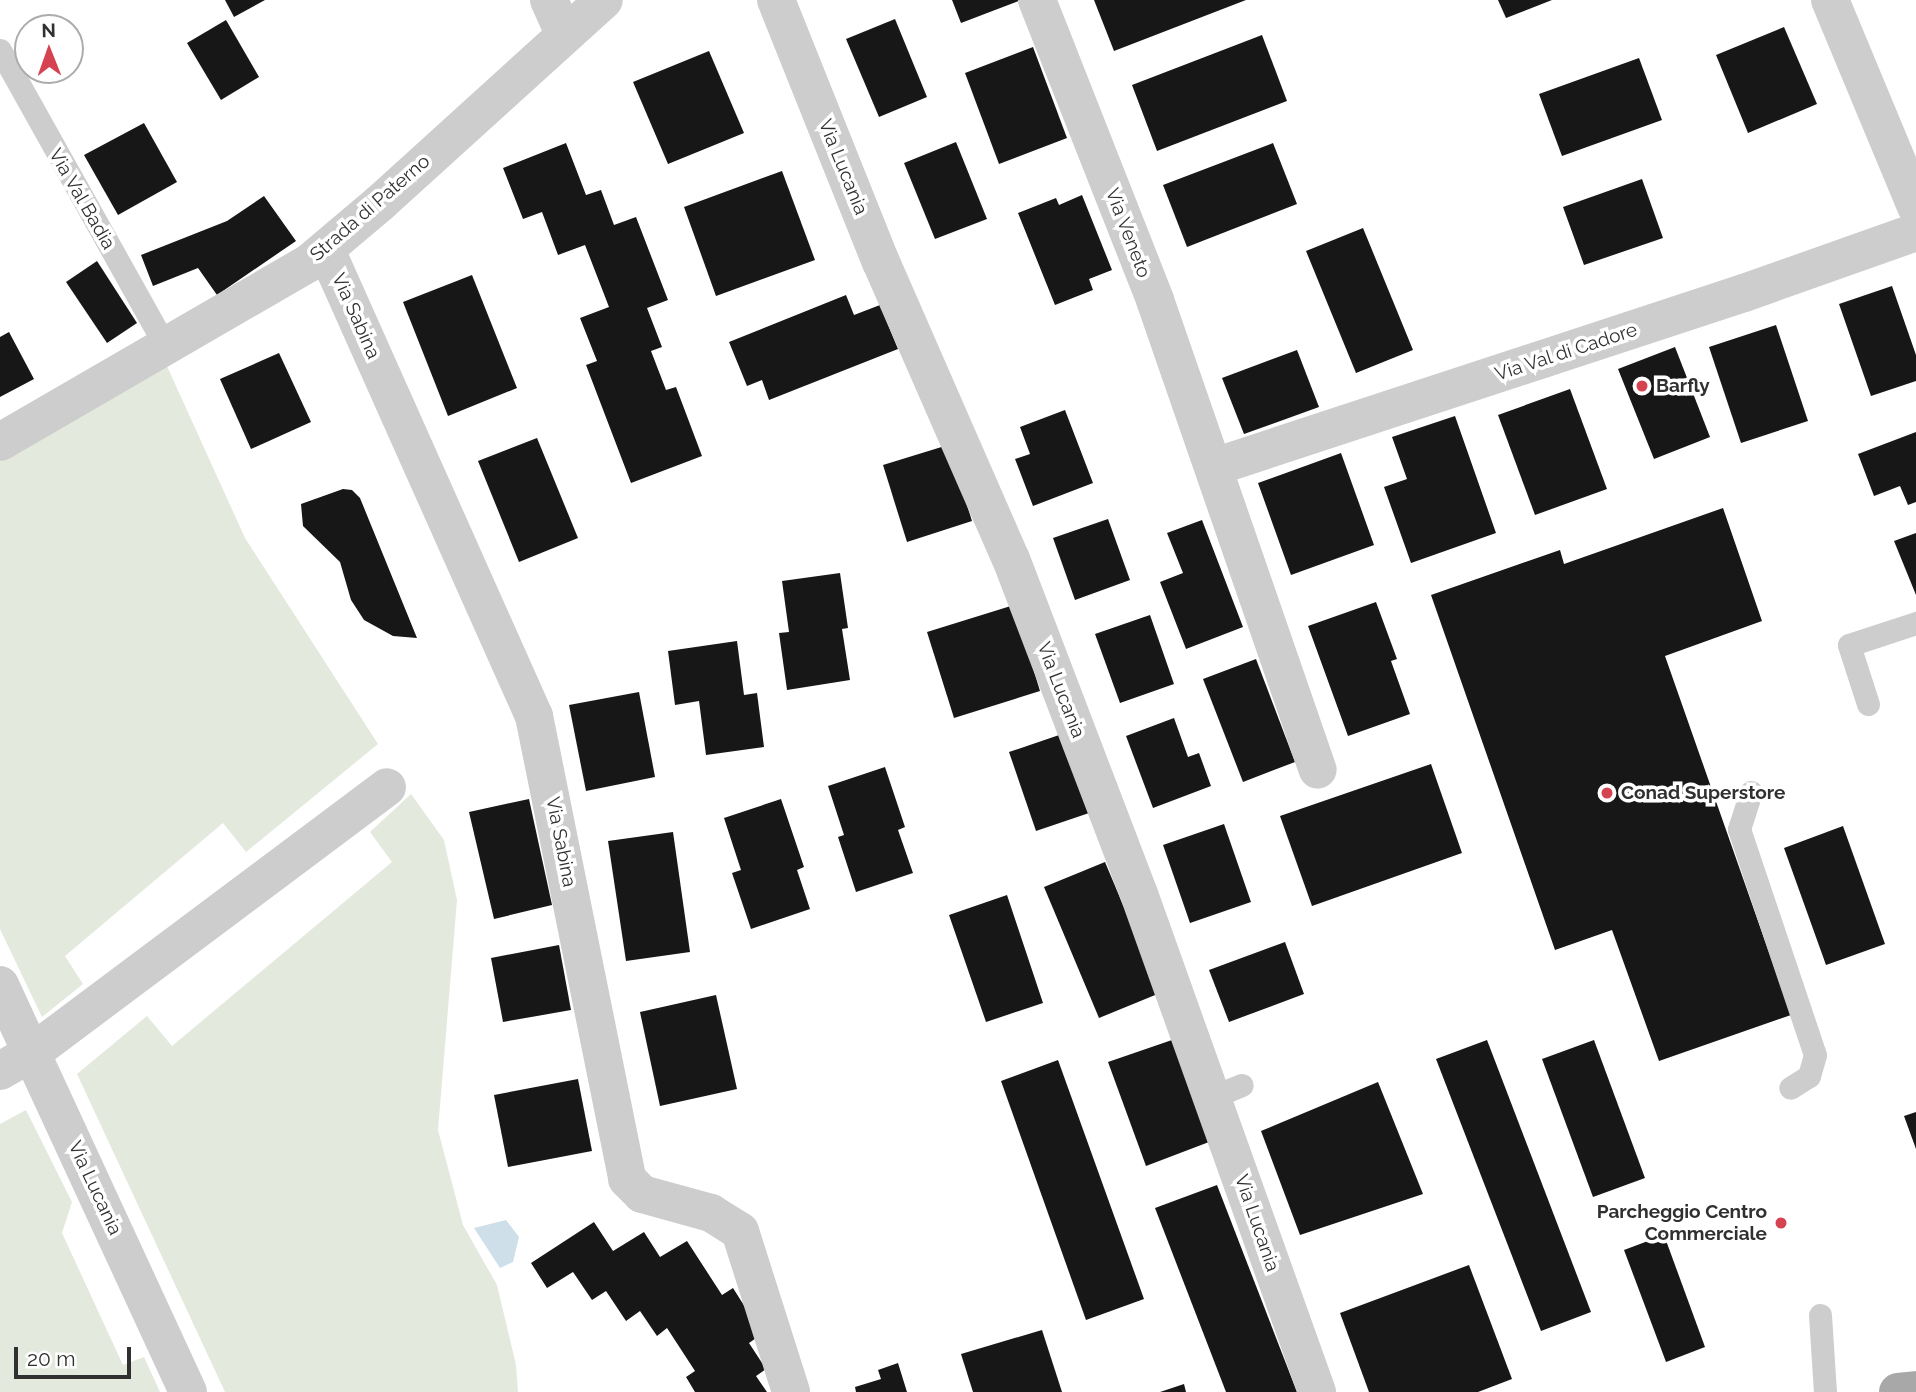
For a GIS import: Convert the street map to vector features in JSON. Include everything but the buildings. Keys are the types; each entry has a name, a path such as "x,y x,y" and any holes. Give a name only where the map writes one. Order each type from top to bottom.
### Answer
{"main road":[{"path":"1898,1392 1916,1390"}],"street":[{"name":"Strada di Paterno","path":"0,442 166,347 326,250 557,16 604,0"},
{"name":"Via Lucania","path":"776,0 881,262 1012,559 1139,894 1227,1091 1317,1392"},
{"name":"Via Veneto","path":"1037,0 1155,300 1318,770"},
{"path":"1830,0 1916,207"},
{"name":"Via Val di Cadore","path":"1214,467 1744,293 1916,232"},
{"name":"Via Sabina","path":"326,250 534,716 627,1179 642,1194 711,1213 740,1231 746,1242 792,1392"},
{"path":"0,1071 33,1052 387,787"},
{"name":"Via Lucania","path":"0,985 188,1392"}],"lane":[{"name":"Via Val Badia","path":"0,50 166,347"},
{"path":"1868,704 1849,645 1916,623"},
{"path":"1751,792 1739,829 1815,1055 1809,1076 1790,1088"},
{"path":"1820,1315 1825,1392"}],"shaded area":[{"path":"166,364 245,538 378,744 246,852 223,823 65,956 83,984 42,1017 0,929 0,462"},
{"path":"411,794 444,840 457,900 438,1130 463,1225 497,1285 516,1365 518,1392 225,1392 77,1074 147,1016 172,1046 392,862 370,832"},
{"path":"26,1110 72,1202 62,1233 123,1365 144,1357 160,1392 0,1392 0,1124"},
{"path":"506,1220 519,1237 513,1262 500,1268 474,1228"}],"place":[{"name":"Barfly","path":"1642,386"},
{"name":"Conad Superstore","path":"1607,793"},
{"name":"Parcheggio Centro Commerciale","path":"1781,1223"}]}
